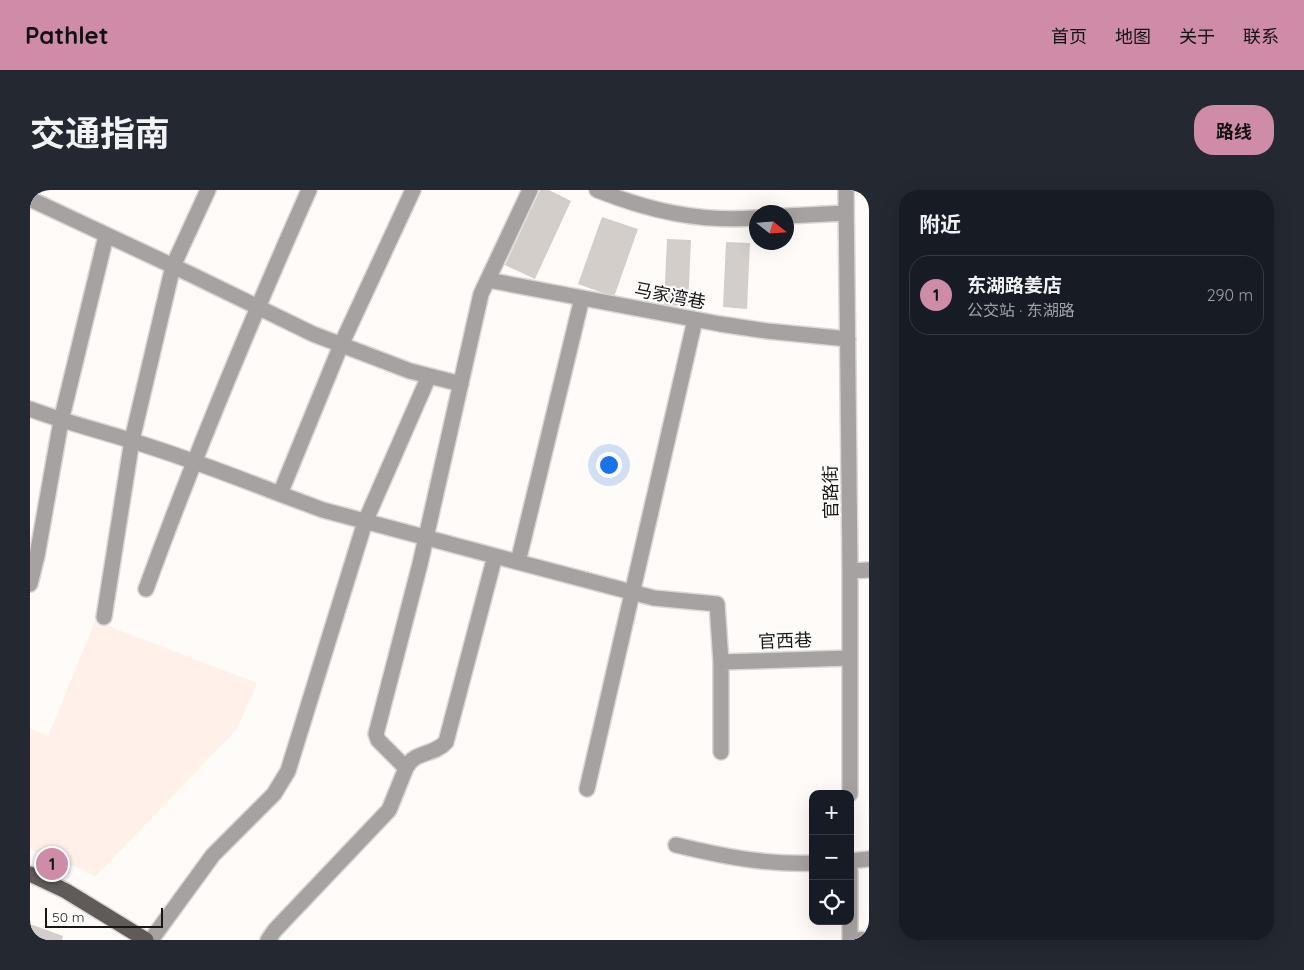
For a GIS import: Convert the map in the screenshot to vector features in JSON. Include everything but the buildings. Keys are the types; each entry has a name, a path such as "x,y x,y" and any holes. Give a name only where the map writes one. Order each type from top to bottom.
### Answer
{"main road":[{"path":"30,874 66,891 146,940"},
{"path":"30,883 78,907 130,940"}],"street":[{"path":"104,617 132,440 173,266 208,190"},
{"path":"146,589 194,461 309,190"},
{"path":"280,494 340,344 414,190"},
{"path":"406,768 378,740 376,734 426,538 481,294 530,190"},
{"path":"597,190 636,204 690,217 749,218"},
{"name":"官路街","path":"846,190 850,790"},
{"path":"30,199 313,334 410,371 461,384"},
{"path":"794,216 846,213"},
{"path":"30,584 37,556 61,420 106,236"},
{"name":"马家湾巷","path":"488,280 695,320 767,331 848,339"},
{"path":"518,562 582,298"},
{"path":"587,790 695,320"},
{"path":"151,940 213,855 274,794 288,771 365,522 429,376"},
{"path":"30,410 132,440 194,461 323,510 365,522 632,593 654,598 717,604 722,662 721,752"},
{"path":"268,940 274,930 389,810 406,768 413,758 436,750 446,742 495,556"},
{"path":"850,571 869,570"},
{"name":"官西巷","path":"722,662 850,658"},
{"path":"676,845 750,861 774,864 809,863"},
{"path":"854,861 869,859"},
{"path":"850,880 850,939 866,940"}],"shaded area":[{"path":"95,621 257,683 237,729 95,877 74,866 30,849 30,728 48,736"}],"place":[{"name":"东湖路姜店","path":"52,864"}]}
